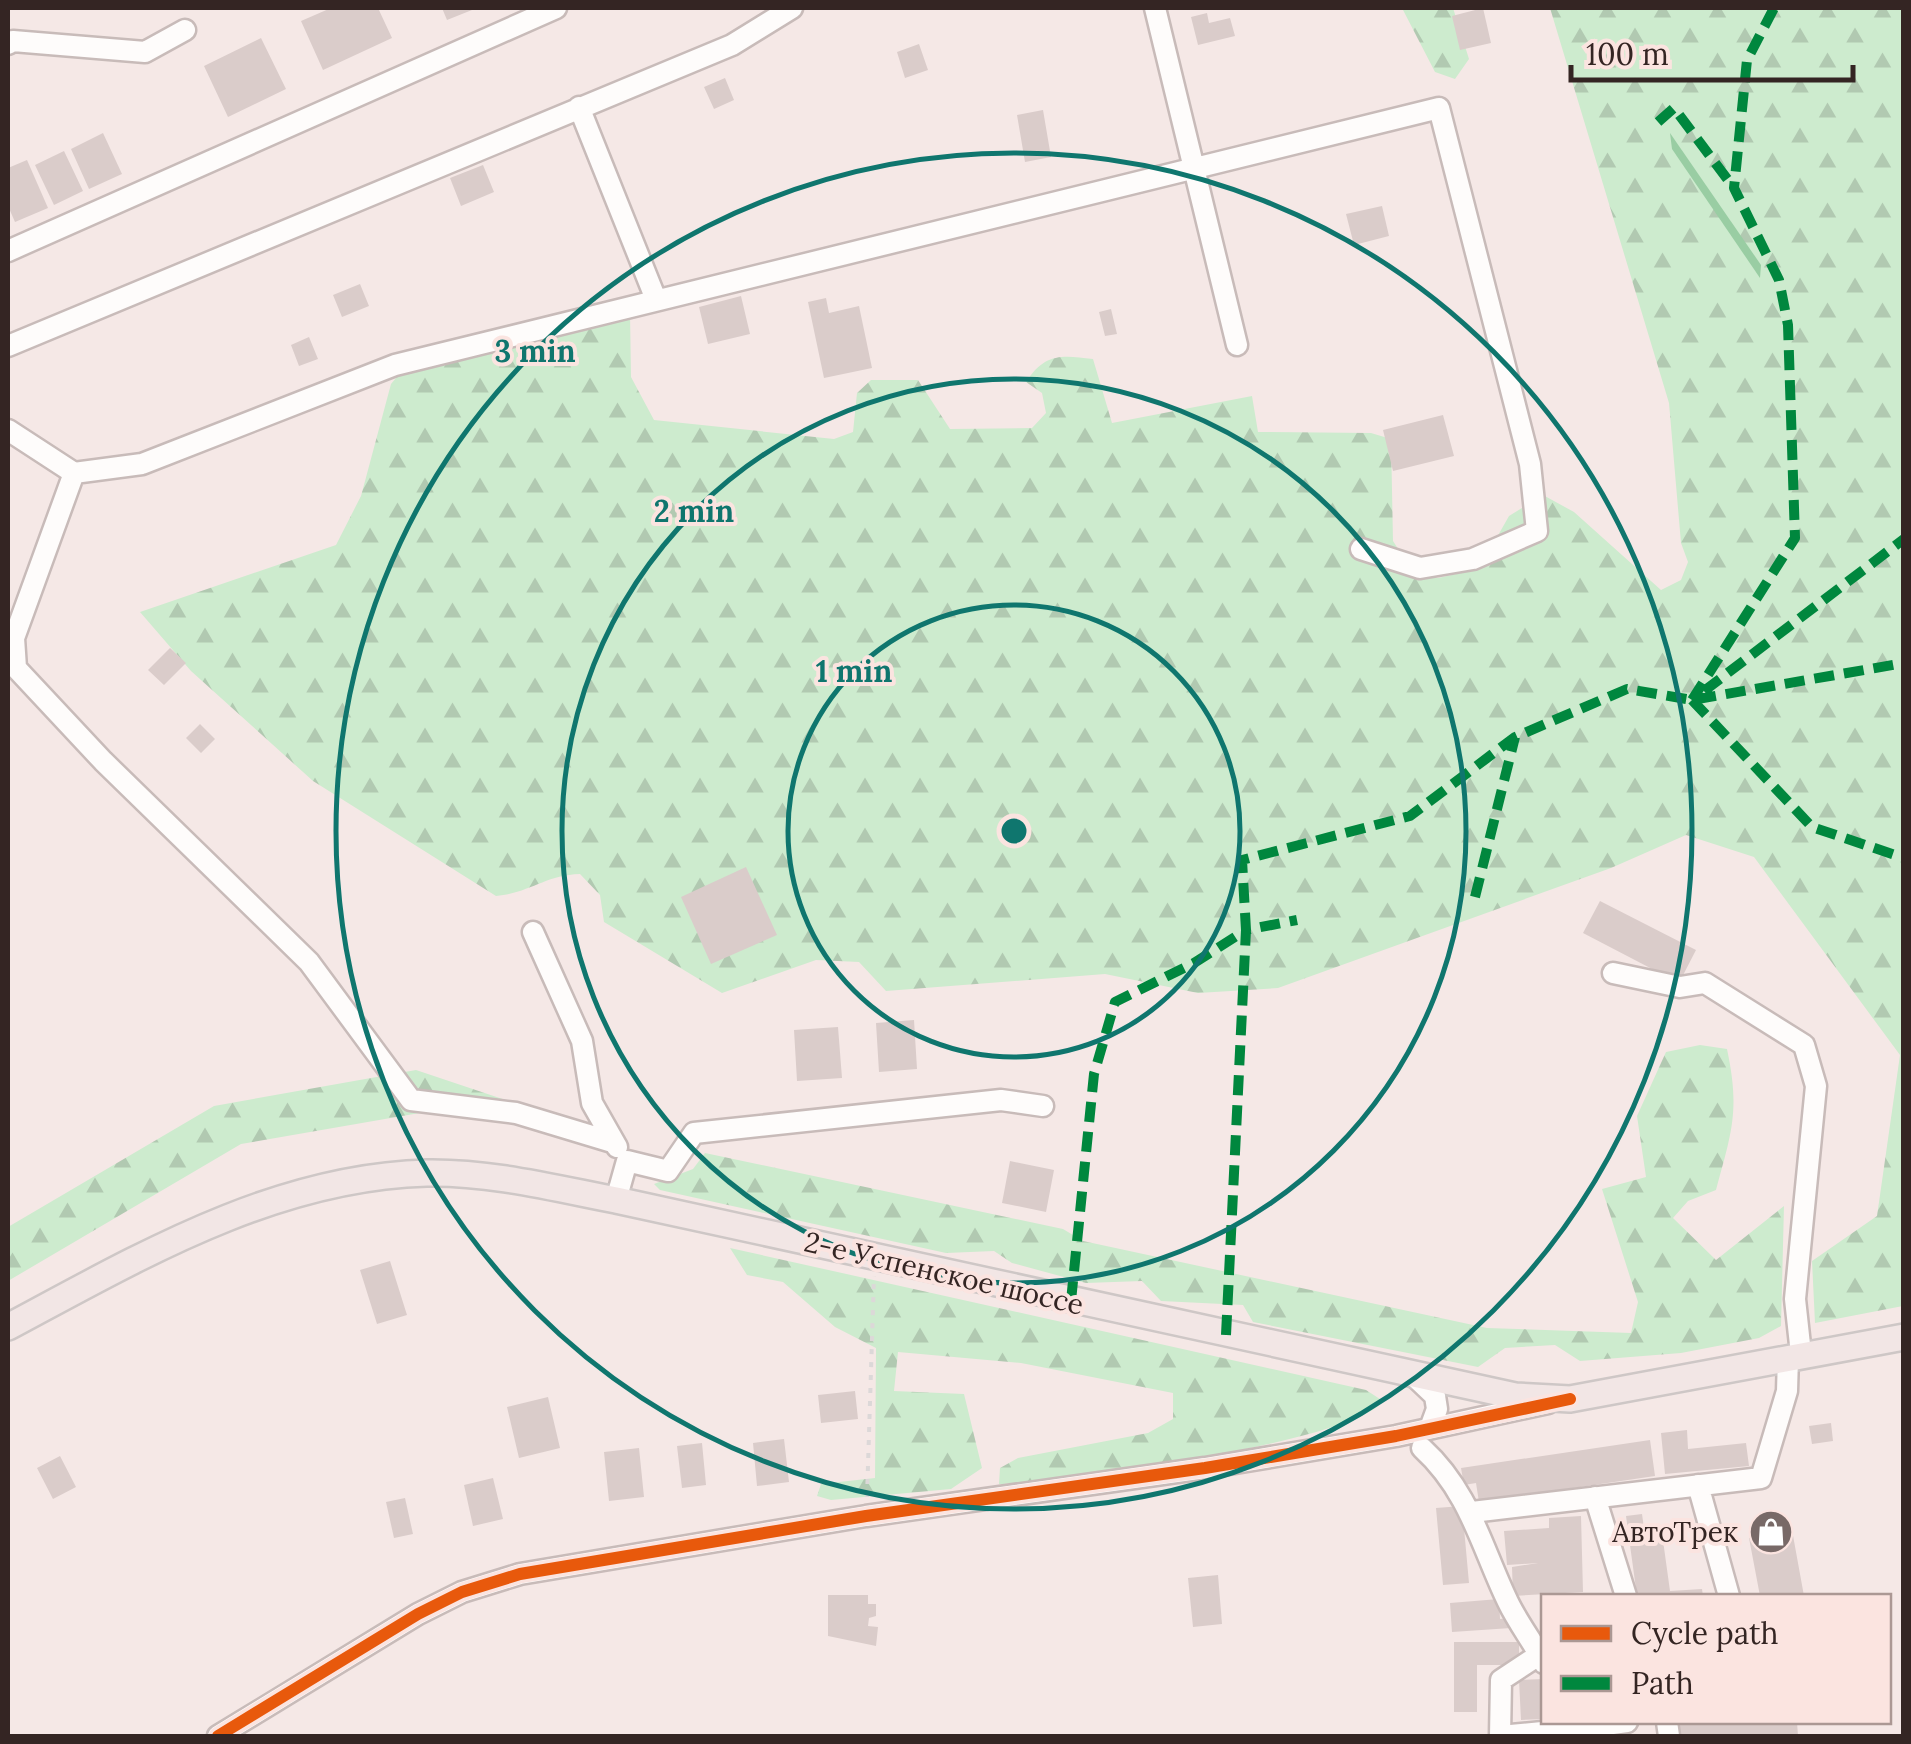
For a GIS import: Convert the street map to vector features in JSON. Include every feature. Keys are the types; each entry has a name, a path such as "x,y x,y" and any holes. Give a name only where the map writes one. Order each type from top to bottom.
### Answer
{"main road":[{"name":"2-е Успенское шоссе","path":"8,1326 200,1229 316,1187 377,1176 454,1174 616,1200 1515,1396 1570,1399 1904,1338"}],"street":[{"path":"8,251 556,8"},
{"path":"8,346 732,45 792,8"},
{"path":"1155,8 1238,346"},
{"path":"9,38 144,52 185,30"},
{"path":"579,107 655,297"},
{"path":"8,430 74,474 142,464 394,364 1439,108 1530,464 1537,531 1473,558 1420,568 1361,549"},
{"path":"74,474 14,638 16,668 103,761 309,962 411,1100 516,1113 612,1142"},
{"path":"533,932 582,1041 592,1103 612,1142 627,1161 668,1172 694,1133 1000,1100 1043,1106"},
{"path":"1472,1512 1762,1478 1787,1390 1795,1356 1794,1299 1816,1086 1811,1058 1804,1045 1705,983 1680,987 1613,973"},
{"path":"616,1200 627,1161"},
{"path":"1412,1376 1436,1396 1437,1409 1426,1438"},
{"path":"218,1736 418,1614 478,1586 542,1569 866,1516 1012,1499 1426,1438 1570,1399"},
{"path":"1426,1438 1472,1512 1508,1603 1541,1659 1501,1680 1500,1736 1581,1724"},
{"path":"1698,1486 1729,1594"},
{"path":"1595,1498 1625,1594"}],"path":[{"path":"866,1516 874,1258"}],"green space":[{"path":"1402,8 1453,8 1469,59 1455,79 1435,72"},
{"path":"1550,8 1903,8 1903,1306 1815,1323 1812,1261 1877,1216 1900,1055 1754,857 1686,835 1611,868 1278,988 1198,993 1105,974 886,991 859,962 816,960 722,993 604,922 600,895 580,874 496,896 313,781 191,671 140,612 336,545 361,496 391,384 405,367 487,330 630,312 631,377 654,420 834,439 853,432 857,393 871,380 918,380 950,429 1032,428 1046,413 1042,393 1026,382 1033,373 1055,358 1093,359 1112,423 1252,396 1258,432 1371,433 1391,439 1393,541 1415,575 1438,578 1479,569 1509,516 1543,495 1574,512 1661,590 1681,580 1688,562 1681,543 1669,403"},
{"path":"1700,1045 1727,1049 1733,1088 1732,1120 1716,1190 1688,1201 1673,1218 1716,1260 1784,1206 1781,1326 1759,1338 1681,1353 1580,1361 1555,1345 1505,1348 1478,1367 1253,1322 1243,1305 1161,1301 1142,1281 1086,1283 1012,1263 994,1251 946,1253 660,1190 654,1184 693,1169 705,1153 1063,1229 1083,1241 1487,1328 1631,1333 1638,1302 1602,1189 1646,1177 1637,1116 1666,1052"},
{"path":"416,1070 604,1133 431,1111 241,1144 8,1281 8,1227 214,1106"},
{"path":"730,1248 1366,1390 1383,1401 1360,1417 1264,1445 1081,1476 999,1484 1000,1468 1018,1458 1148,1433 1173,1419 1173,1393 1021,1363 898,1352 894,1391 964,1394 982,1468 951,1489 831,1500 817,1496 821,1484 875,1478 876,1348 835,1327 783,1282 747,1275"}],"shaded area":[{"path":"1670,133 1761,265 1760,278 1672,149"}],"building":[{"path":"331,8 378,8 392,38 323,70 301,21"},
{"path":"442,8 477,8 447,20"},
{"path":"1483,8 1491,43 1460,50 1452,16"},
{"path":"1207,13 1209,23 1230,18 1235,36 1198,45 1191,17"},
{"path":"261,38 286,89 228,117 204,66"},
{"path":"919,44 928,70 905,78 897,52"},
{"path":"725,78 734,100 714,109 704,87"},
{"path":"1043,110 1051,157 1025,162 1017,115"},
{"path":"103,133 122,174 89,189 71,149"},
{"path":"64,151 83,191 54,205 35,165"},
{"path":"27,160 48,208 15,222 8,206 8,168"},
{"path":"483,165 494,192 461,206 450,178"},
{"path":"1382,206 1389,236 1354,245 1346,214"},
{"path":"360,284 369,306 342,317 333,295"},
{"path":"741,296 750,334 708,344 699,307"},
{"path":"826,298 829,313 859,306 872,368 824,378 808,302"},
{"path":"1111,309 1117,334 1105,336 1099,312"},
{"path":"309,337 318,359 299,366 291,345"},
{"path":"1443,415 1454,456 1393,471 1383,430"},
{"path":"170,648 186,663 164,685 148,670"},
{"path":"200,724 215,739 201,753 186,738"},
{"path":"746,867 777,935 711,964 681,897"},
{"path":"1600,901 1696,950 1679,983 1583,933"},
{"path":"914,1020 917,1069 879,1072 876,1023"},
{"path":"838,1027 842,1078 797,1081 794,1030"},
{"path":"1010,1161 1054,1170 1046,1212 1002,1203"},
{"path":"390,1261 407,1315 377,1324 360,1270"},
{"path":"855,1391 858,1419 821,1423 818,1395"},
{"path":"548,1397 560,1448 519,1458 507,1407"},
{"path":"1831,1423 1833,1441 1812,1444 1809,1426"},
{"path":"1687,1430 1688,1449 1746,1443 1749,1466 1665,1474 1661,1433"},
{"path":"784,1439 789,1482 757,1486 753,1443"},
{"path":"1650,1440 1655,1476 1479,1502 1476,1483 1464,1485 1461,1468"},
{"path":"702,1443 706,1485 682,1488 677,1446"},
{"path":"639,1448 644,1497 609,1501 604,1452"},
{"path":"60,1456 76,1487 53,1499 37,1468"},
{"path":"493,1478 503,1519 473,1526 464,1485"},
{"path":"405,1498 413,1534 394,1538 386,1502"},
{"path":"1462,1506 1469,1583 1443,1585 1436,1508"},
{"path":"1642,1514 1644,1528 1661,1526 1670,1591 1702,1589 1703,1594 1637,1594 1626,1516"},
{"path":"1581,1516 1583,1592 1513,1596 1512,1567 1538,1563 1507,1565 1504,1531 1549,1528 1549,1518"},
{"path":"1792,1530 1804,1594 1760,1594 1749,1538"},
{"path":"1218,1575 1222,1624 1193,1627 1188,1578"},
{"path":"828,1595 868,1595 868,1604 876,1604 876,1616 869,1618 868,1626 878,1627 876,1646 828,1636"},
{"path":"1499,1599 1500,1619 1510,1618 1511,1628 1452,1632 1450,1603"},
{"path":"1454,1642 1519,1642 1519,1665 1477,1665 1477,1712 1454,1712"},
{"path":"1541,1679 1541,1719 1521,1720 1519,1680"},
{"path":"1679,1724 1797,1724 1798,1736 1680,1736"}],"marked path":[{"path":"1692,700 1795,538 1788,325 1779,280 1734,188 1747,60 1774,8"},
{"path":"1658,122 1674,108 1734,188"},
{"path":"1704,691 1904,539"},
{"path":"1071,1301 1094,1074 1115,1002 1194,963 1246,930 1242,860 1410,816 1515,737 1627,689 1692,700 1904,663"},
{"path":"1692,700 1812,827 1904,858"},
{"path":"1475,897 1515,737"},
{"path":"1226,1335 1246,930 1297,920"}],"cycle path":[{"path":"218,1736 418,1614 462,1592 520,1574 866,1516 1205,1468 1396,1436 1570,1399"}],"place":[{"name":"АвтоТрек","path":"1771,1532"}]}
